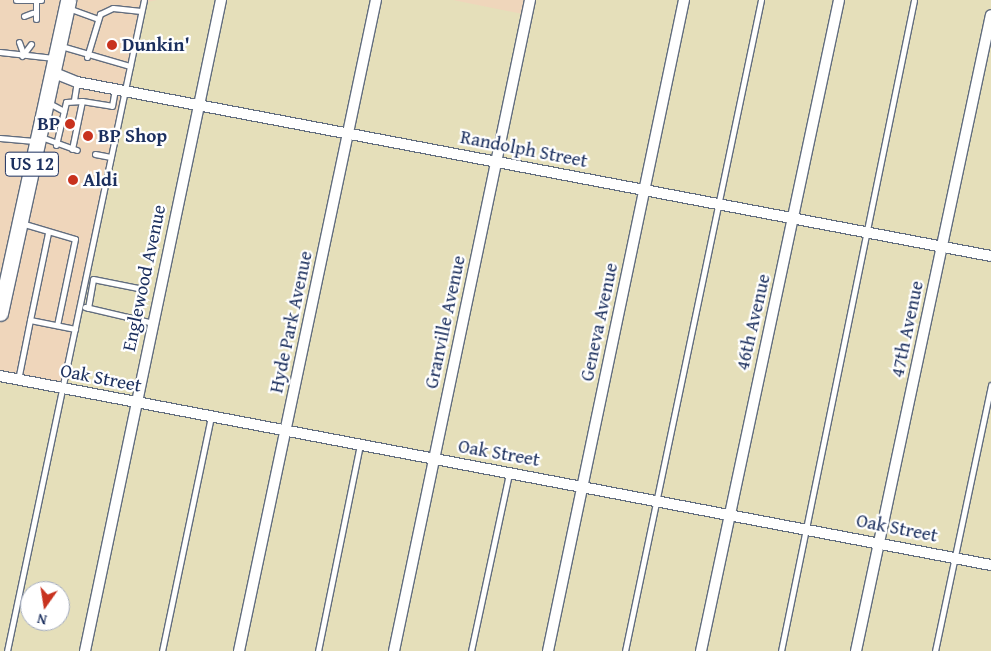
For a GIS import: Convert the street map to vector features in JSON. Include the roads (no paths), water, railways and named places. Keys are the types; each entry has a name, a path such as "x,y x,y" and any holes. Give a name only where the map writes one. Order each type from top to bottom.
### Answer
{"main road":[{"name":"US 12","path":"0,313 2,293 20,222 67,3"}],"street":[{"name":"Englewood Avenue","path":"85,651 221,0"},
{"name":"Hyde Park Avenue","path":"239,651 376,0"},
{"name":"Granville Avenue","path":"394,651 530,0"},
{"name":"Geneva Avenue","path":"548,651 684,0"},
{"name":"46th Avenue","path":"701,651 728,514 794,217 839,0"},
{"name":"47th Avenue","path":"856,651 991,15"},
{"name":"Randolph Street","path":"55,58 77,82 991,256"},
{"name":"Oak Street","path":"0,376 991,564"}],"lane":[{"path":"16,0 41,0"},
{"path":"32,14 36,0"},
{"path":"56,145 61,131 66,102 74,100 112,106 130,66 144,0"},
{"path":"625,651 761,0"},
{"path":"781,651 914,0"},
{"path":"67,3 96,18"},
{"path":"88,57 96,18 113,8 141,11"},
{"path":"24,16 32,14"},
{"path":"32,14 36,19"},
{"path":"19,42 22,54"},
{"path":"22,54 31,44"},
{"path":"0,52 55,58 88,57 130,66"},
{"path":"74,100 77,82"},
{"path":"7,651 111,157 120,90"},
{"path":"0,138 38,138 74,149 75,131 82,101"},
{"path":"46,102 64,110"},
{"path":"94,154 111,157"},
{"path":"20,222 48,233 75,239 57,325"},
{"path":"18,380 48,233"},
{"path":"88,308 93,279 142,289 137,319"},
{"path":"79,306 153,323"},
{"path":"30,320 74,329"},
{"path":"935,651 991,385"},
{"path":"162,651 212,416"},
{"path":"318,651 360,444"},
{"path":"471,651 509,472"}],"place":[{"name":"Dunkin'","path":"112,45"},
{"name":"BP","path":"70,124"},
{"name":"BP Shop","path":"88,136"},
{"name":"Aldi","path":"73,180"}]}
